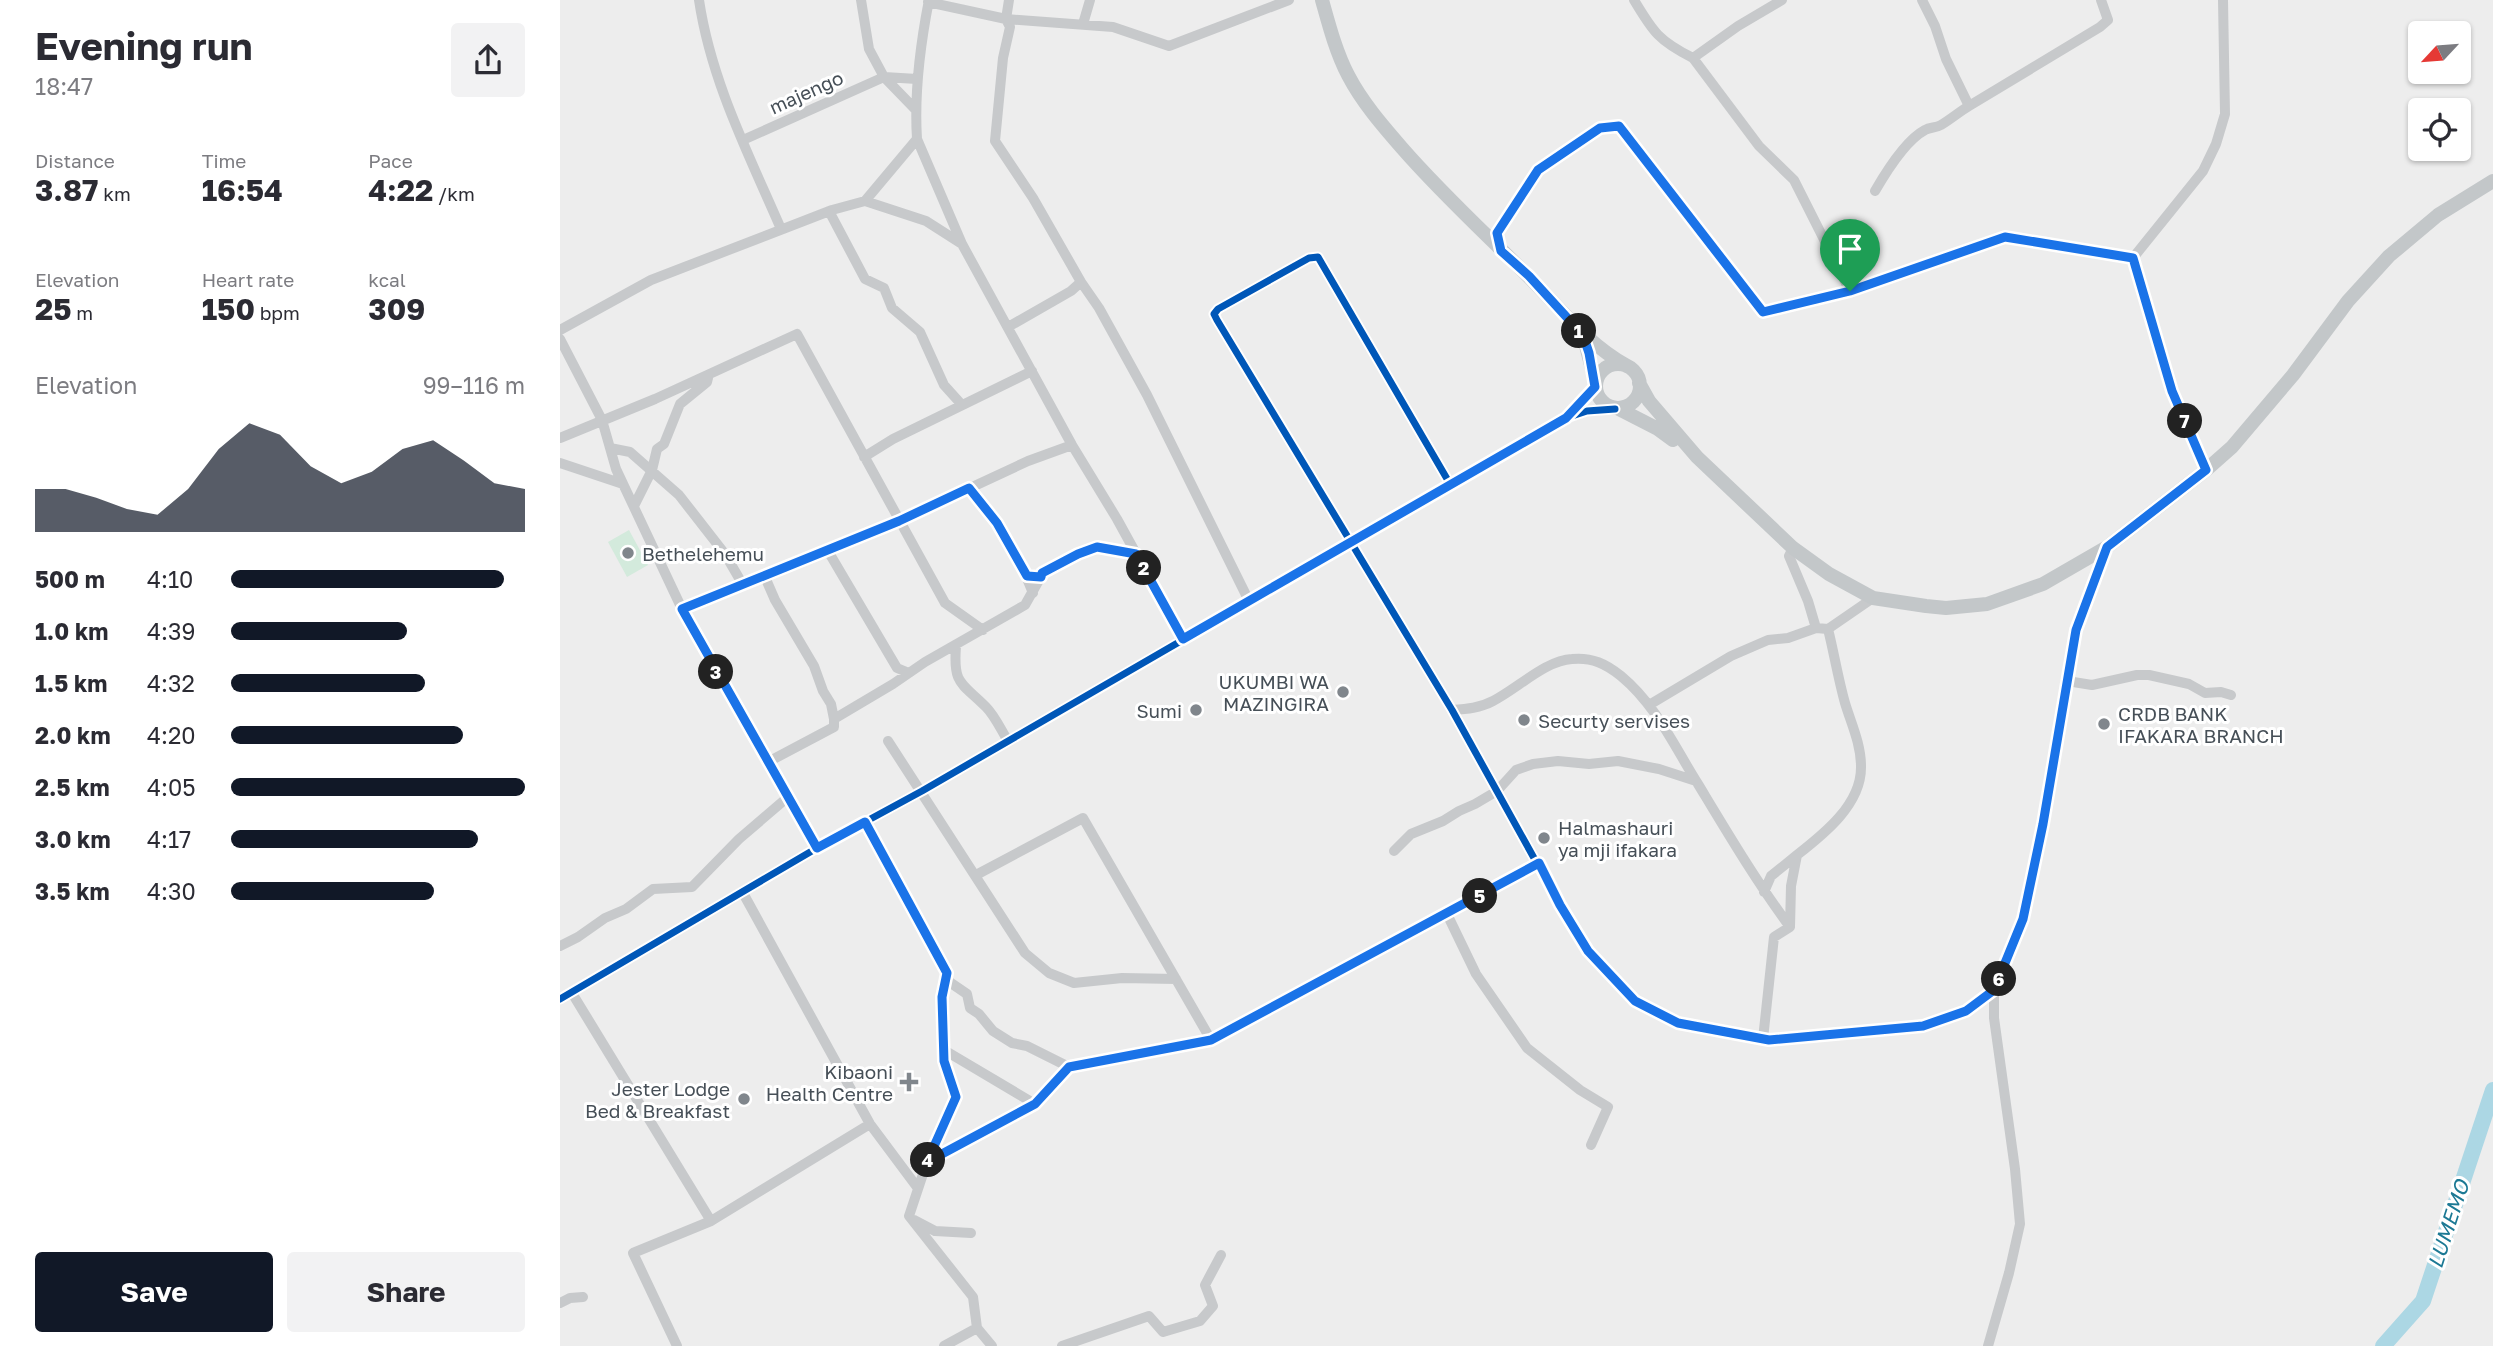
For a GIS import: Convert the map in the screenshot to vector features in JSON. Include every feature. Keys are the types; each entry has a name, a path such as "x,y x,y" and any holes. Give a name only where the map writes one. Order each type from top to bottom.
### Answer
{"main road":[{"path":"1322,0 1348,75 1376,119 1461,212 1529,276 1583,335 1636,375 1649,401 1697,457 1793,548 1829,574 1873,598 1946,608 1987,604 2043,584 2107,547 2232,447 2293,375 2348,301 2389,256 2438,215 2493,181"},
{"path":"1583,335 1599,399 1658,429 1697,457"},
{"path":"1596,385 1598,375 1609,366 1627,366"},
{"path":"1617,409 1633,402 1639,394 1639,383"}],"street":[{"path":"699,0 702,21 725,101 781,229"},
{"path":"861,0 869,49 884,77 915,109"},
{"path":"1009,0 1006,19 1010,27 1003,58 996,141 1033,198 1081,282 1099,307 1147,394 1249,601"},
{"path":"1083,24 1090,0"},
{"path":"1183,639 1072,445 962,244 917,139 917,79 928,1 1006,19 1113,27 1169,46 1289,0"},
{"path":"1634,0 1665,44 1693,58 1759,146 1794,180 1850,291"},
{"path":"1693,58 1738,26 1782,0"},
{"path":"1922,0 1969,106"},
{"path":"1875,191 1905,147 1926,129 1939,126 1951,116 2100,27 2108,20 2101,0"},
{"path":"2133,258 2203,171 2216,144 2225,114 2223,0"},
{"name":"majengo","path":"743,140 884,77 917,79"},
{"path":"1501,251 1497,233 1538,170 1600,128 1619,126 1763,312 1850,291 2005,237 2133,258"},
{"path":"865,201 917,139"},
{"path":"817,848 682,609 624,484 602,420 561,332 651,280 829,211 865,201 926,220 962,244"},
{"path":"829,211 865,279 884,288 892,308 920,332 944,385 962,405"},
{"path":"1450,484 1318,257 1309,258 1218,309 1214,314 1452,710 1588,951 1635,1001 1678,1023 1763,1040 1923,1026 1966,1011 1994,990"},
{"path":"2133,258 2172,391 2206,470"},
{"path":"1008,327 1071,291 1081,282"},
{"path":"560,438 709,376 797,334 945,603 983,630"},
{"path":"864,457 893,439 1031,371"},
{"path":"634,506 651,473 657,449 664,444 680,404 707,382 709,376"},
{"path":"1566,418 1596,385"},
{"path":"560,999 817,848 922,791 1566,418 1587,411 1617,409"},
{"path":"682,609 828,551 1028,461 1072,445"},
{"path":"610,448 629,452 679,495 725,554 743,585"},
{"path":"560,463 624,484"},
{"path":"969,488 997,523 1027,576 1033,593"},
{"path":"834,719 1025,605 1042,573 1097,547 1136,554"},
{"path":"1988,1346 2020,1224 2015,1169 1993,1018 1994,990 2023,919 2043,824 2076,630 2107,547"},
{"path":"1793,548 1789,556 1816,628"},
{"path":"828,551 897,667 909,673"},
{"path":"1027,576 1041,577"},
{"path":"765,577 775,600 814,666 831,704 834,719 834,727 768,762"},
{"path":"1649,705 1754,644 1788,638 1816,628 1828,629 1873,598"},
{"path":"1764,892 1771,876 1832,826 1856,792 1861,767 1857,739 1845,702 1828,629"},
{"path":"956,646 955,673 965,689 988,709 1008,741"},
{"path":"1452,710 1475,708 1494,701 1553,664 1569,659 1591,659 1605,665 1622,677 1649,705 1678,747 1764,892 1790,927"},
{"path":"2067,681 2092,685 2149,675 2189,684 2205,693 2221,692 2231,695"},
{"path":"888,741 1025,953 1049,973 1073,982 1122,978 1176,979"},
{"path":"1394,851 1411,834 1444,821 1497,791 1516,770 1533,764 1558,761 1589,764 1618,761 1659,769 1696,781"},
{"path":"560,946 605,918 626,909 653,889 692,887 739,839 788,797"},
{"path":"976,875 1083,818 1211,1040"},
{"path":"865,822 947,973 948,981 967,994 970,1008 979,1014 993,1031 1012,1043 1027,1046 1069,1067"},
{"path":"1790,927 1791,886 1797,855"},
{"path":"927,1162 1035,1104 1069,1067 1211,1040 1539,863"},
{"path":"743,893 870,1124 917,1187"},
{"path":"1447,914 1476,974 1527,1048 1580,1090 1608,1107 1591,1145"},
{"path":"1763,1040 1774,937 1790,927"},
{"path":"909,1216 917,1187 956,1097 944,1061 942,997 947,973"},
{"path":"572,993 711,1221"},
{"path":"944,1050 1035,1104"},
{"path":"677,1346 633,1253 711,1221 870,1124"},
{"path":"909,1216 935,1231 971,1233"},
{"path":"909,1216 973,1297 977,1328 992,1346"},
{"path":"1062,1346 1149,1316 1163,1332 1200,1321 1213,1306 1205,1285 1221,1255"},
{"path":"560,1303 570,1298 583,1297"},
{"path":"944,1346 977,1328"}],"green space":[{"name":"Bethelehemu","path":"629,530 648,565 627,577 608,542"}],"waterway":[{"name":"LUMEMO","path":"2383,1346 2423,1301 2493,1090"}],"cycle path":[{"path":"1450,484 1318,257 1309,258 1218,309 1214,314 1452,710 1588,951 1635,1001 1678,1023 1769,1040 1923,1025 1966,1011 1994,990"},
{"path":"560,999 817,848 922,791 1566,418 1587,411 1615,409"}],"place":[{"name":"Bethelehemu","path":"628,553"},
{"name":"UKUMBI WA MAZINGIRA","path":"1343,692"},
{"name":"Sumi","path":"1196,710"},
{"name":"Securty servises","path":"1524,720"},
{"name":"CRDB BANK IFAKARA BRANCH","path":"2104,724"},
{"name":"Halmashauri ya mji ifakara","path":"1544,838"},
{"name":"Kibaoni Health Centre","path":"909,1082"},
{"name":"Jester Lodge Bed & Breakfast","path":"744,1099"}],"route":[{"path":"1619,126 1763,312 1850,291 2005,237 2133,258 2172,391 2206,470 2107,547 2076,630 2043,824 2023,919 1994,990 1966,1011 1923,1026 1880,1031 1763,1040 1678,1023 1635,1001 1588,951 1539,863 1211,1040 1069,1067 1035,1104 927,1162 956,1097 944,1061 942,997 947,973 865,822 817,848 682,609 899,521 969,488 997,523 1027,576 1041,577 1042,573 1097,547 1136,554 1183,639 1524,443 1566,418 1583,402 1596,384 1583,335 1529,276 1501,251 1497,233 1538,170 1600,128 1619,126"}]}
